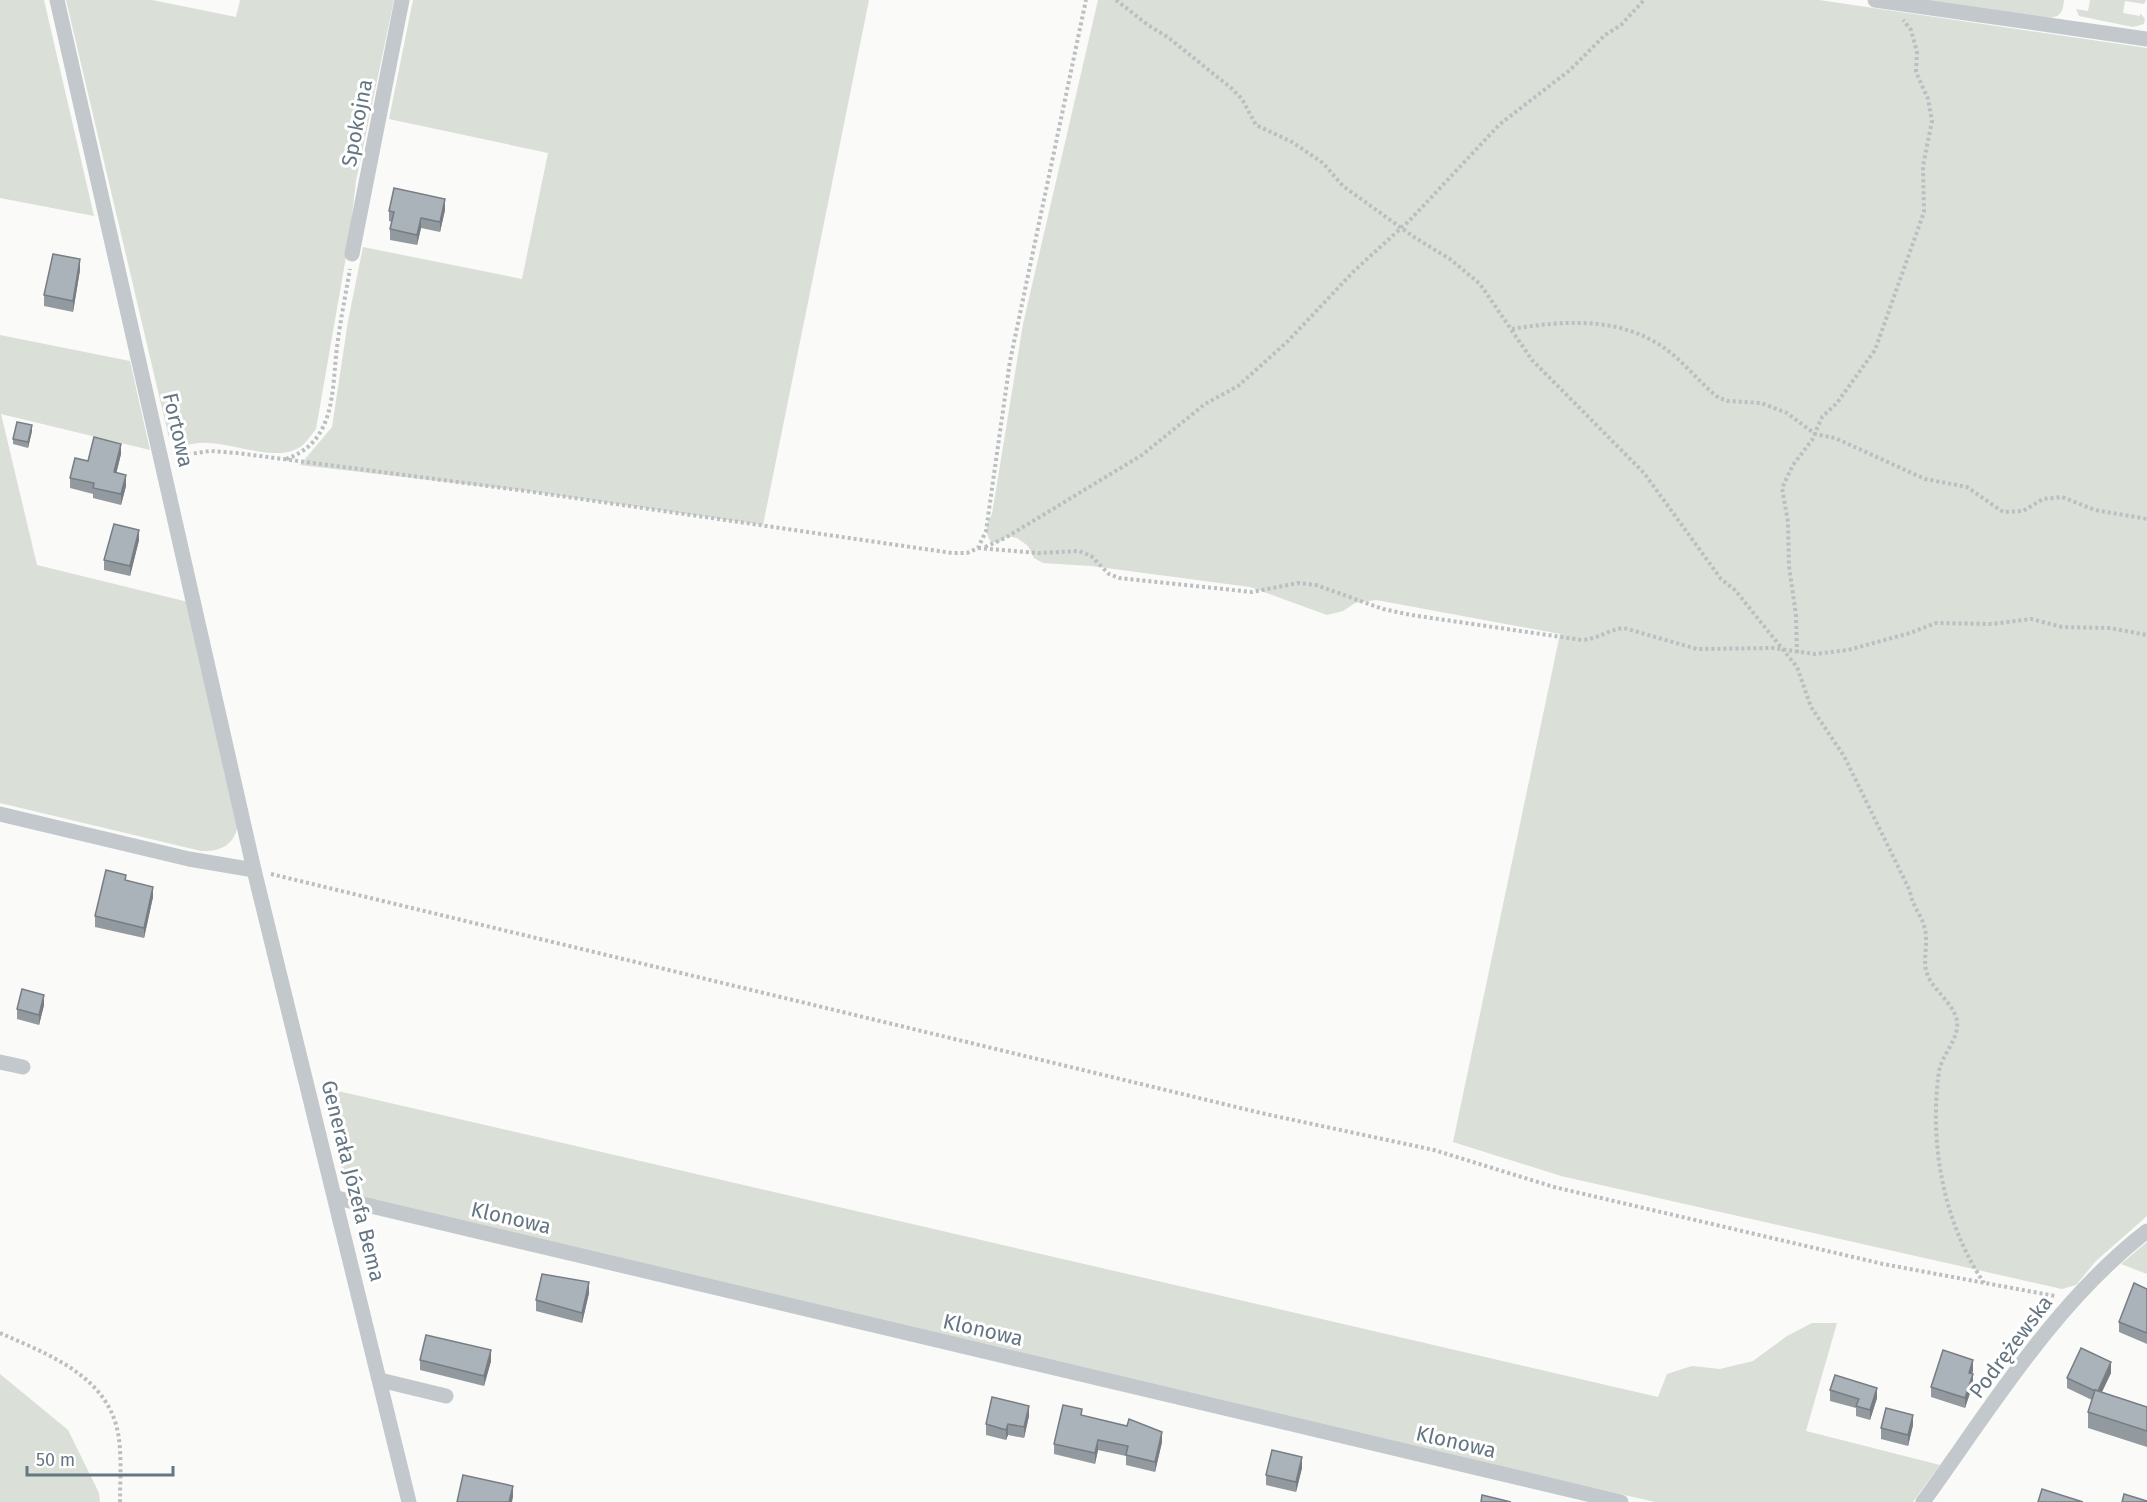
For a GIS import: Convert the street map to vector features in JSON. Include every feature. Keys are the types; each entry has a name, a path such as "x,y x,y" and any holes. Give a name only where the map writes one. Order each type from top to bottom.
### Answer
{"street":[{"name":"Fortowa","path":"57,0 255,870"},
{"name":"Spokojna","path":"352,254 402,0"},
{"path":"1875,0 2147,39"},
{"path":"0,814 189,859 255,870"},
{"name":"Generała Józefa Bema","path":"255,870 337,1198 409,1502"},
{"path":"0,1062 22,1067"},
{"name":"Klonowa","path":"337,1198 1621,1502"},
{"name":"Podrężewska","path":"1923,1502 2059,1315 2147,1231"},
{"path":"380,1380 446,1396"}],"path":[{"path":"978,548 986,531 1010,361 1086,0"},
{"path":"1116,0 1148,26 1169,38 1231,88 1242,99 1256,125 1292,142 1323,163 1343,186 1450,259 1480,284 1532,360 1549,379 1563,389 1583,415 1644,473 1721,579 1735,590 1797,667 1811,707 1844,756 1910,891 1915,911 1925,929 1924,964 1929,979 1956,1019 1957,1028 1942,1058 1938,1079 1935,1152 1956,1230 1970,1262 1984,1283"},
{"path":"163,459 210,451 526,491 952,553 967,553 1005,538 1142,455 1205,404 1238,386 1288,341 1355,270 1402,228 1500,124 1570,70 1605,35 1621,26 1644,0"},
{"path":"1797,653 1796,615 1788,551 1788,522 1782,488 1793,465 1815,434 1822,417 1837,403 1875,350 1924,212 1923,166 1932,121 1928,99 1917,72 1917,52 1911,30 1898,13 1898,3"},
{"path":"283,460 308,449 316,441 330,413 352,254"},
{"path":"1512,329 1586,322 1647,336 1667,350 1719,398 1728,401 1761,403 1781,410 1798,419 1815,434 1835,438 1925,479 1967,487 2003,512 2023,511 2043,499 2062,497 2095,510 2147,519"},
{"path":"978,548 1039,553 1079,551 1091,556 1109,574 1149,583 1252,592 1282,585 1307,584 1411,615 1559,637 1596,639 1624,628 1697,649 1762,648 1815,654 1848,650 1945,622 1992,624 2031,619 2062,627 2110,628 2147,635"},
{"path":"255,870 1261,1113 1434,1150 1554,1187 1883,1264 2073,1300"},
{"path":"0,1333 74,1369 92,1384 108,1406 118,1432 120,1502"}],"shaded area":[{"path":"0,0 44,0 94,216 0,198"},
{"path":"66,0 152,0 236,17 240,0 394,0 356,181 350,234 316,429 300,447 292,451 271,453 210,443 180,445 169,438"},
{"path":"413,0 869,0 763,525 526,491 300,465 332,427 348,321 363,247 522,279 548,153 389,119"},
{"path":"1098,0 1819,0 2147,48 2147,1216 2096,1261 2076,1285 2062,1289 1561,1176 1453,1142 1560,634 1376,600 1355,603 1343,611 1327,615 1250,587 1091,566 1043,563 1034,558 1028,546 1017,538 1008,536 998,543 991,542 987,535 988,521 992,514 1023,324"},
{"path":"1918,0 2064,0 2059,15 2044,18"},
{"path":"2090,0 2146,0 2144,4 2125,1 2123,13 2140,16 2140,13 2145,19 2144,24 2133,27 2079,16 2076,9 2088,11"},
{"path":"0,335 130,361 150,450 1,414 37,565 188,602 238,824 234,837 225,846 201,851 0,803"},
{"path":"321,1087 1658,1397 1667,1374 1692,1366 1720,1369 1753,1361 1787,1336 1812,1323 1837,1323 1806,1431 1940,1465 1913,1502 1655,1502 1541,1476 371,1201 355,1193 344,1179"},
{"path":"2147,1242 2147,1274 2121,1264"},
{"path":"0,1374 68,1430 99,1493 100,1502 0,1502"}],"building":[{"path":"394,188 445,199 440,222 421,218 417,235 390,229 394,212 389,211"},
{"path":"53,254 80,259 73,301 44,295"},
{"path":"17,422 32,425 28,442 13,439"},
{"path":"94,437 121,444 114,472 126,475 121,494 93,488 94,483 70,478 75,458 88,461"},
{"path":"114,524 139,530 130,566 104,560"},
{"path":"106,870 126,875 125,880 153,887 144,928 95,916"},
{"path":"22,989 44,995 39,1015 17,1009"},
{"path":"542,1274 589,1282 582,1313 536,1300"},
{"path":"2134,1283 2147,1289 2147,1333 2119,1322"},
{"path":"426,1335 491,1350 484,1376 420,1360"},
{"path":"2081,1348 2111,1362 2098,1391 2067,1378"},
{"path":"1943,1350 1973,1360 1969,1373 1973,1374 1965,1398 1931,1387"},
{"path":"1835,1375 1877,1388 1870,1410 1856,1406 1859,1399 1830,1390"},
{"path":"2095,1390 2147,1407 2147,1431 2088,1412"},
{"path":"992,1397 1029,1406 1024,1427 1008,1424 1006,1430 986,1424"},
{"path":"1063,1405 1082,1409 1081,1415 1127,1426 1129,1419 1162,1432 1155,1462 1126,1455 1128,1446 1098,1440 1095,1453 1054,1444"},
{"path":"1886,1408 1913,1415 1908,1435 1881,1428"},
{"path":"1272,1450 1302,1457 1296,1482 1266,1475"},
{"path":"463,1475 513,1486 509,1502 457,1502"},
{"path":"2042,1489 2083,1502 2038,1502"},
{"path":"2124,1494 2147,1501 2147,1502 2122,1502"},
{"path":"1482,1495 1511,1502 1481,1502"}]}
